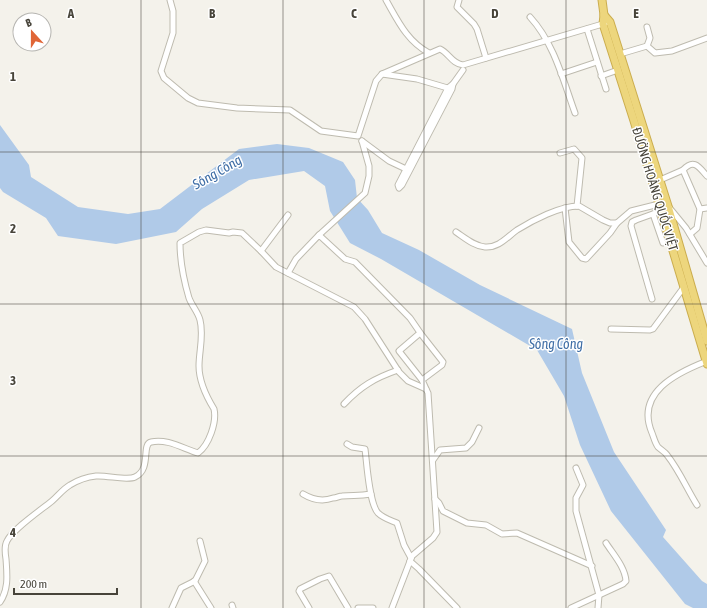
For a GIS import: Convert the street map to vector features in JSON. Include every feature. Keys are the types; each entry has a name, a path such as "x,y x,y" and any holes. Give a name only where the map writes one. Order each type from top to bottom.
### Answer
{"highway":[{"name":"ĐƯỜNG HOÀNG QUỐC VIỆT","path":"602,0 604,15 603,24 707,341"},
{"name":"ĐƯỜNG HOÀNG QUỐC VIỆT","path":"604,15 610,22 660,180 662,207 706,362"}],"street":[{"path":"170,0 173,11 173,32 161,71 164,78 188,98 198,103 237,108 290,110 321,130 358,136 362,141 389,160 406,169"},
{"path":"386,0 400,24 413,42 427,54"},
{"path":"459,0 457,4 458,9 474,24 477,29 486,58"},
{"path":"530,17 548,41 575,113"},
{"path":"453,84 402,185 399,188 398,185 406,169 453,84 465,67 486,58 610,22"},
{"path":"647,27 650,38 647,46"},
{"path":"587,29 606,90"},
{"path":"647,46 655,53 663,53 707,38"},
{"path":"620,54 647,46"},
{"path":"358,136 376,81 382,74 418,57 440,49 444,51 456,64 463,65 465,67"},
{"path":"561,74 597,62"},
{"path":"602,77 619,72"},
{"path":"382,74 453,84"},
{"path":"288,273 296,259 319,235 364,195 367,187 369,166 362,141"},
{"path":"560,153 574,149 582,158 577,206"},
{"path":"660,180 695,164 698,165 707,176"},
{"path":"683,170 700,209 697,228 690,234"},
{"path":"456,232 475,245 489,247 498,245 534,220 566,208 577,206 610,223 617,223"},
{"path":"652,299 631,226 632,222 653,214 662,207"},
{"path":"566,208 569,242 582,258 586,259 610,233 617,223 631,211 662,207 676,215 690,234 707,263"},
{"path":"700,209 707,208"},
{"path":"653,214 663,243"},
{"path":"261,251 288,215"},
{"path":"0,602 5,595 7,587 6,542 16,530 69,486 86,478 96,476 106,475 131,478 136,476 145,465 146,447 148,443 151,442 164,442 198,453 202,449 214,426 215,415 200,380 200,321 190,299 180,243 199,232 206,230 242,234 261,251 272,264 354,307 365,319 398,370 408,381 426,389"},
{"path":"319,235 345,259 355,262 366,272 410,318 443,363 422,380"},
{"path":"611,329 653,329 684,287"},
{"path":"392,608 412,556 433,538 437,532 428,393 422,380 399,350 420,333"},
{"path":"697,505 667,455 657,446 650,428 648,411 652,399 670,378 706,362"},
{"path":"344,404 359,389 372,380 398,370"},
{"path":"432,461 440,450 466,448 472,442 479,428"},
{"path":"347,444 352,447 365,449 371,494 375,510 379,514 397,524 410,560 457,608"},
{"path":"576,468 583,485 576,498 576,511 599,595 598,608"},
{"path":"303,494 310,498 320,500 342,496 371,494"},
{"path":"435,499 443,511 467,523 486,525 502,534 517,533 592,566"},
{"path":"172,608 181,588 194,581 205,561 200,540"},
{"path":"571,608 623,584 626,581 624,572 619,562 606,543"},
{"path":"309,608 299,591 300,589 329,576 348,608"},
{"path":"194,581 211,608"},
{"path":"358,608 373,608"}],"water":[{"name":"Sông Công","path":"0,125 29,165 31,177 78,207 128,214 160,209 239,149 277,144 309,148 343,162 355,180 357,198 368,210 382,233 419,250 480,285 572,329 582,373 614,452 666,530 663,537 702,581 707,584 707,608 693,608 685,604 611,511 580,445 564,396 537,350 381,259 350,243 330,211 325,186 304,171 249,180 202,209 176,232 116,244 58,236 46,218 3,192 0,188"}]}
